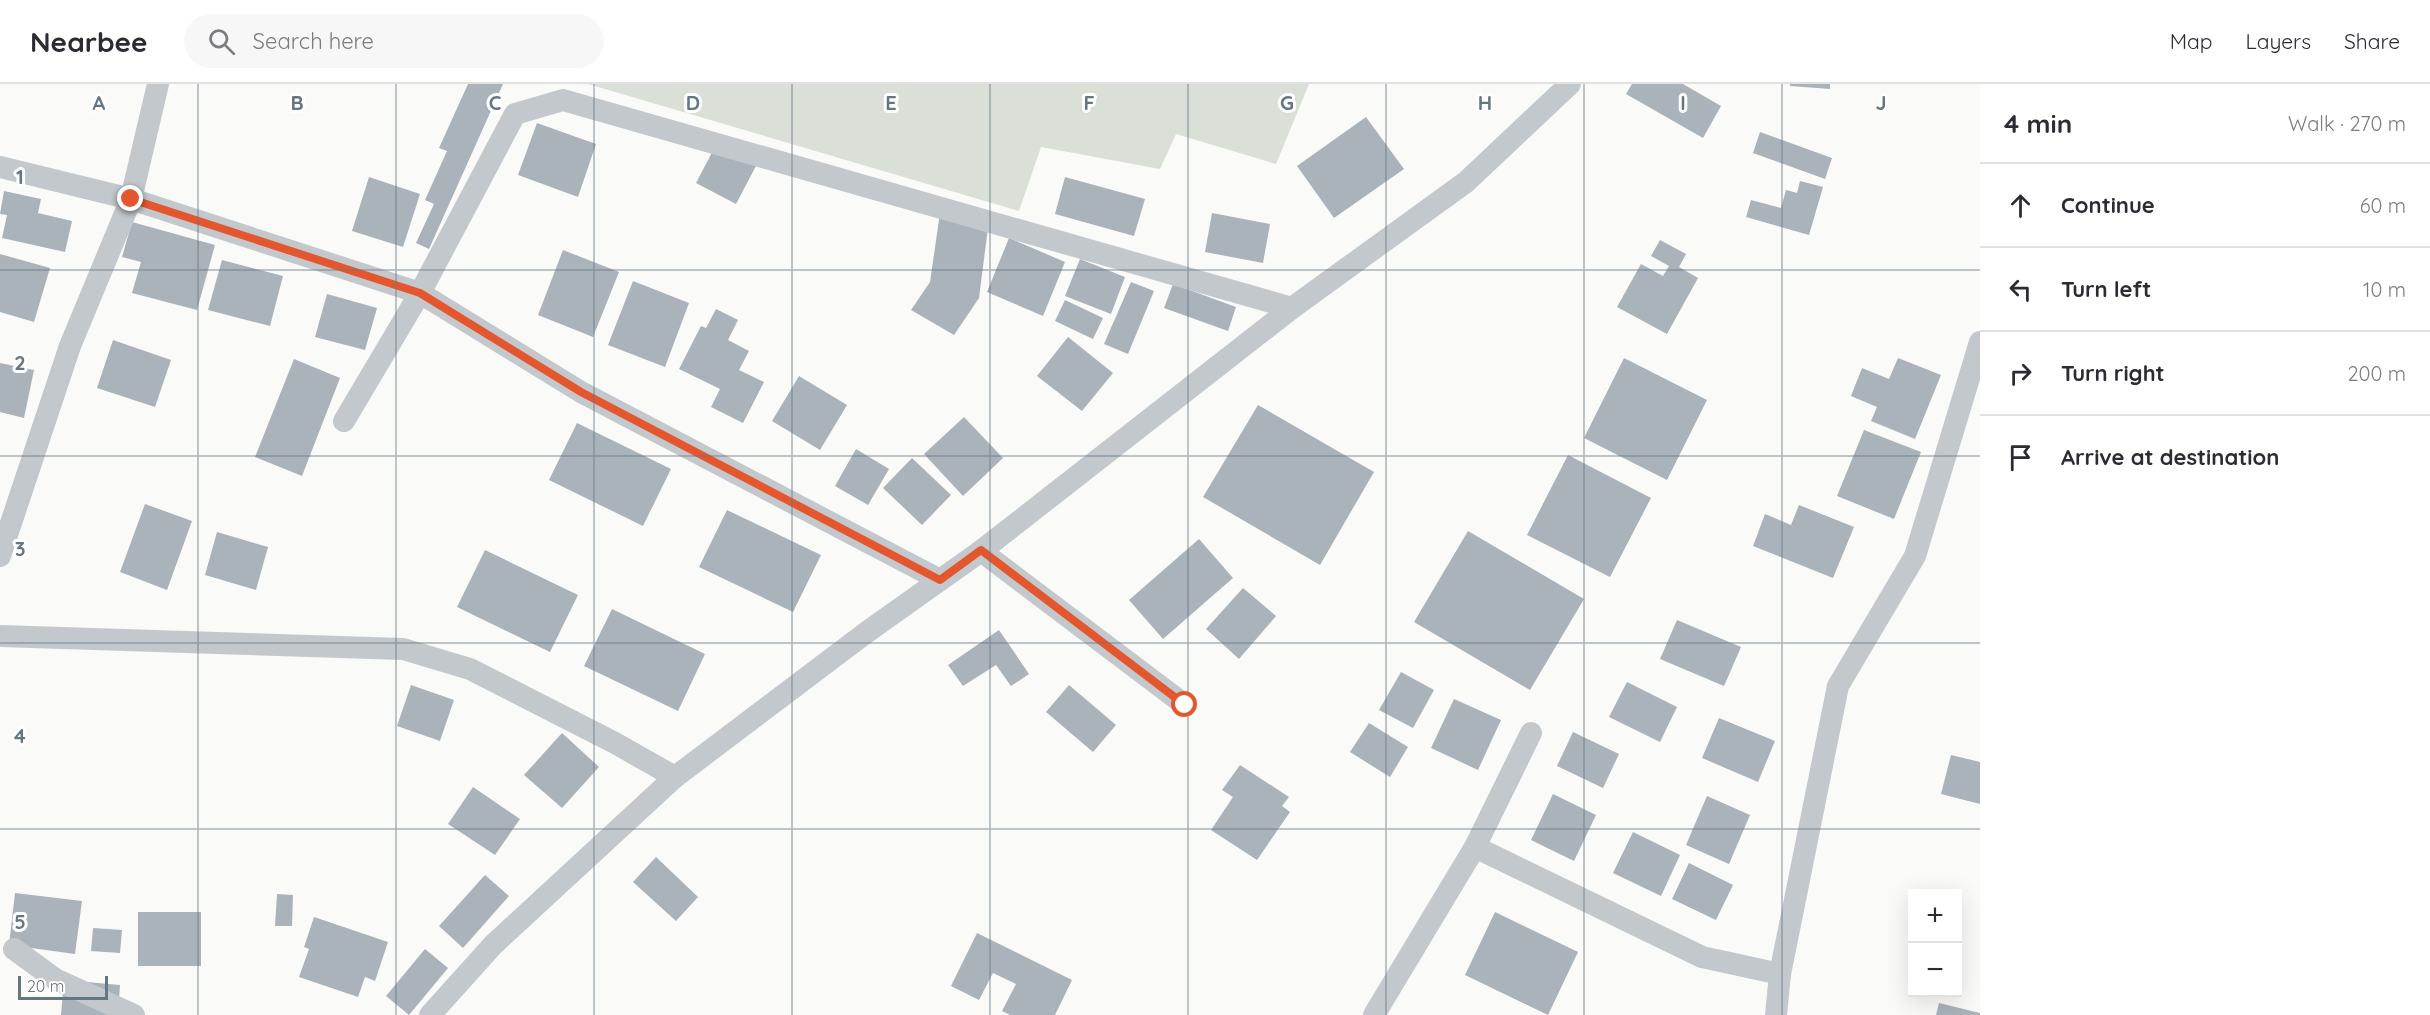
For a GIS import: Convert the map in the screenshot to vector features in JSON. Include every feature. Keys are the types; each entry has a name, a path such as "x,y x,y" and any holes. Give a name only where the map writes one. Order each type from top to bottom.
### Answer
{"street":[{"path":"0,556 70,346 131,199 158,84"},
{"path":"430,1015 493,945 675,777 867,632 981,550 1292,308 1466,182 1570,84"},
{"path":"344,421 420,293 515,114 563,100 1292,308"},
{"path":"0,167 131,199 420,293 581,392 940,580"},
{"path":"1776,1015 1779,974 1838,686 1915,556 1980,342"},
{"path":"981,550 1185,705"},
{"path":"0,636 403,649 470,669 615,743 675,777"},
{"path":"1374,1015 1475,847 1531,733"},
{"path":"1475,847 1702,957 1779,974"},
{"path":"14,949 55,979 134,1015"}],"shaded area":[{"path":"588,84 1309,84 1276,164 1176,134 1160,169 1041,147 1019,211"}],"building":[{"path":"468,84 503,84 429,249 416,243 434,204 425,200 447,151 439,148"},
{"path":"1632,84 1683,84 1721,106 1703,138 1626,94"},
{"path":"1790,84 1830,84 1830,89 1790,86"},
{"path":"1366,117 1404,169 1334,218 1297,166"},
{"path":"537,123 596,144 578,197 518,175"},
{"path":"1760,132 1832,158 1825,179 1753,153"},
{"path":"717,143 757,164 736,204 696,183"},
{"path":"369,177 420,194 403,247 352,231"},
{"path":"1065,177 1145,199 1134,236 1055,214"},
{"path":"1800,181 1823,187 1809,235 1746,217 1751,200 1781,208 1786,190 1797,193"},
{"path":"4,191 41,199 38,213 72,221 65,252 2,238 7,215 0,214"},
{"path":"940,213 989,220 979,298 954,335 911,310 930,282"},
{"path":"1212,213 1270,224 1263,263 1205,252"},
{"path":"132,222 215,245 197,310 132,293 141,262 122,257"},
{"path":"1009,238 1065,262 1043,316 987,292"},
{"path":"1660,240 1686,254 1679,267 1698,278 1667,334 1617,307 1641,264 1663,276 1669,266 1651,256"},
{"path":"563,250 619,272 593,337 538,315"},
{"path":"0,254 50,268 34,322 0,312"},
{"path":"1080,259 1125,277 1111,314 1065,296"},
{"path":"222,260 283,276 270,326 208,310"},
{"path":"633,281 689,303 665,367 608,345"},
{"path":"1131,282 1154,291 1128,354 1104,344"},
{"path":"1173,284 1236,307 1228,331 1164,308"},
{"path":"327,294 377,308 365,350 315,337"},
{"path":"1065,300 1103,318 1093,339 1055,321"},
{"path":"716,309 738,320 728,340 749,351 739,370 764,382 743,423 711,407 720,389 679,369 701,326 706,328"},
{"path":"1068,337 1113,373 1082,411 1037,376"},
{"path":"113,340 171,360 155,407 97,388"},
{"path":"1624,358 1707,400 1667,480 1584,438"},
{"path":"1898,358 1941,375 1915,439 1871,421 1877,407 1851,396 1862,368 1889,379"},
{"path":"294,359 340,378 302,476 255,457"},
{"path":"0,363 34,370 24,418 0,412"},
{"path":"799,376 847,405 820,450 772,421"},
{"path":"1258,405 1374,472 1320,565 1203,497"},
{"path":"964,417 1003,458 963,496 924,454"},
{"path":"577,423 671,469 643,526 549,480"},
{"path":"1864,430 1921,452 1894,519 1837,496"},
{"path":"856,449 889,469 868,505 835,486"},
{"path":"1568,455 1651,498 1610,577 1527,535"},
{"path":"912,458 951,495 922,525 883,488"},
{"path":"145,504 192,521 167,590 120,572"},
{"path":"1799,505 1854,527 1833,578 1753,546 1765,514 1791,525"},
{"path":"727,510 821,555 793,612 699,567"},
{"path":"1468,531 1584,599 1530,690 1414,622"},
{"path":"217,532 268,547 256,590 205,575"},
{"path":"1199,539 1233,578 1163,639 1129,600"},
{"path":"485,550 578,595 550,652 457,607"},
{"path":"1243,588 1276,616 1239,659 1206,629"},
{"path":"612,609 705,654 678,711 584,666"},
{"path":"1677,620 1741,647 1724,686 1660,659"},
{"path":"999,630 1029,674 1011,686 996,665 963,686 948,665"},
{"path":"1401,672 1434,690 1413,728 1379,710"},
{"path":"1627,682 1677,707 1660,742 1609,717"},
{"path":"411,685 454,700 440,741 397,726"},
{"path":"1069,685 1116,725 1093,752 1046,712"},
{"path":"1454,699 1501,720 1478,770 1431,748"},
{"path":"1719,718 1775,741 1758,782 1702,758"},
{"path":"1369,723 1408,747 1390,777 1350,752"},
{"path":"1573,732 1619,754 1603,788 1557,766"},
{"path":"562,733 599,767 562,808 524,775"},
{"path":"1951,755 1980,762 1980,804 1941,794"},
{"path":"1240,765 1289,797 1282,806 1290,812 1257,860 1211,830 1233,797 1222,790"},
{"path":"473,787 520,819 495,855 448,824"},
{"path":"1553,794 1596,815 1574,861 1531,840"},
{"path":"1707,796 1750,815 1729,864 1686,845"},
{"path":"1633,832 1680,855 1661,896 1613,873"},
{"path":"656,857 698,897 676,921 633,882"},
{"path":"1689,863 1733,885 1716,920 1672,899"},
{"path":"485,875 509,896 463,948 439,926"},
{"path":"15,893 82,901 75,954 9,945"},
{"path":"277,894 293,895 292,926 275,926"},
{"path":"138,912 201,912 201,966 138,966"},
{"path":"1495,912 1578,952 1548,1015 1465,975"},
{"path":"314,917 388,942 375,981 365,977 358,997 299,977 309,949 304,947"},
{"path":"93,928 122,930 120,953 91,951"},
{"path":"977,933 1072,980 1055,1015 1010,1015 1002,1011 1016,984 993,973 979,1000 951,986"},
{"path":"425,949 448,968 409,1015 386,996"},
{"path":"64,980 120,985 118,1015 61,1015"},
{"path":"1939,1003 1980,1013 1980,1015 1936,1015"}],"route":[{"path":"131,199 420,293 581,392 940,580 981,550 1185,705"}]}
